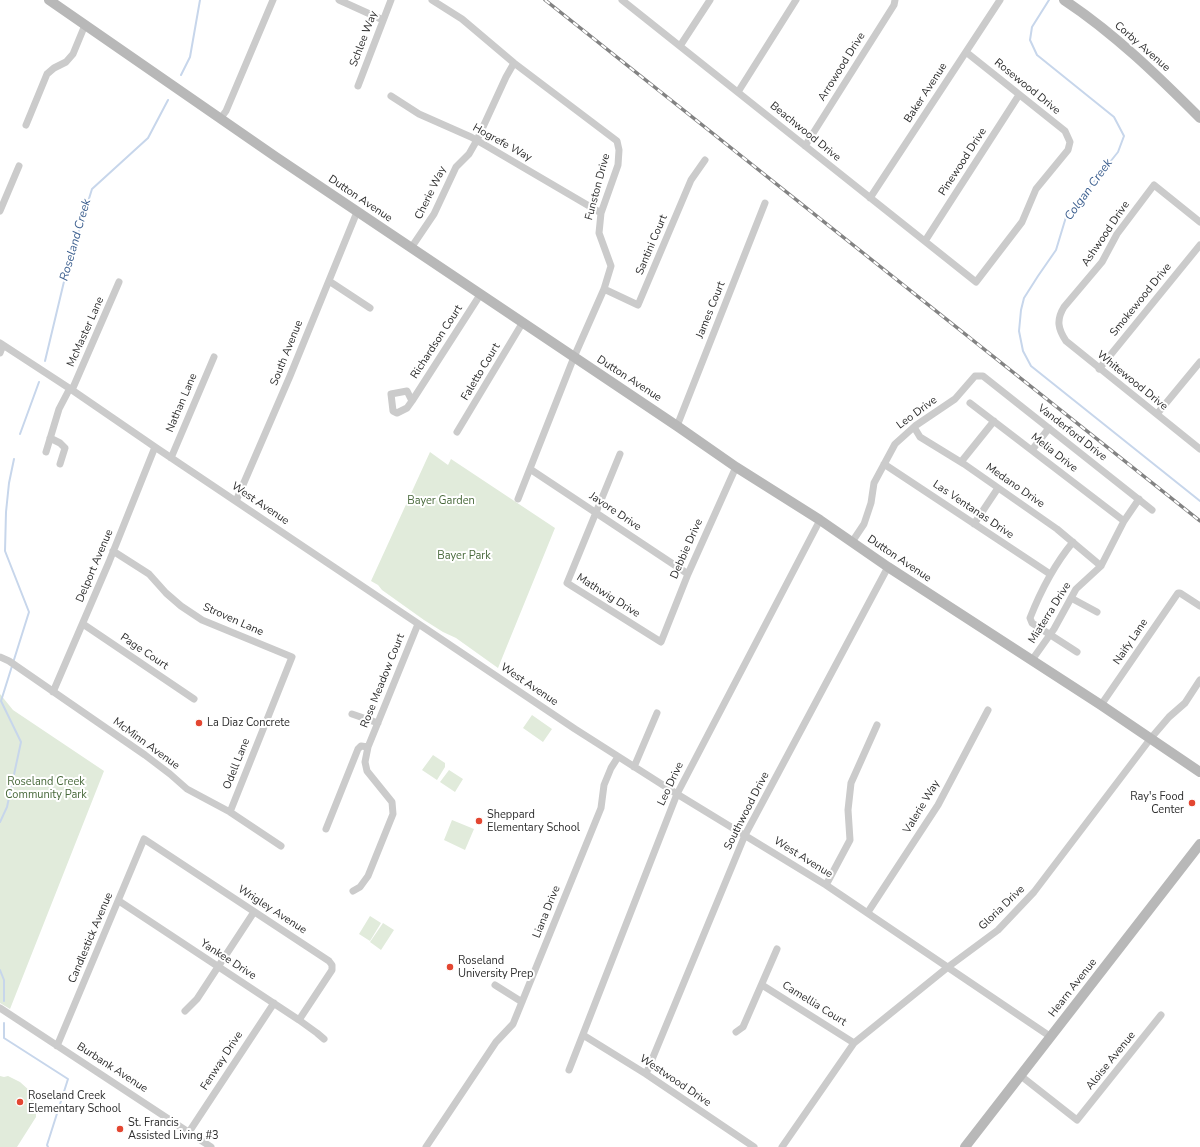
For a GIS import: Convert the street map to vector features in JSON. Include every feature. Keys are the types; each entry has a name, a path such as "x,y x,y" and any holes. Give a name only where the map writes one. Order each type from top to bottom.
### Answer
{"main road":[{"name":"Dutton Avenue","path":"49,0 220,119 736,467 820,520 1151,738 1200,772"},
{"name":"Corby Avenue","path":"1064,0 1079,10 1127,49 1200,118"},
{"name":"Hearn Avenue","path":"965,1147 1200,844"}],"street":[{"path":"220,119 226,111 273,0"},
{"path":"339,0 383,20"},
{"name":"Schlee Way","path":"358,86 391,0"},
{"name":"Funston Drive","path":"432,0 462,19 514,63 617,141 619,150 618,165 602,212 598,233 611,266 604,289 574,357 518,499"},
{"name":"Beachwood Drive","path":"622,0 976,282"},
{"path":"680,46 710,0"},
{"path":"738,92 796,0"},
{"name":"Arrowood Drive","path":"805,146 894,5 895,0"},
{"name":"Baker Avenue","path":"870,198 1000,0"},
{"path":"26,126 47,74 54,68 66,62 73,54 85,25"},
{"name":"Rosewood Drive","path":"966,52 1065,132 1070,142 1068,150 1036,189 1022,222 976,282"},
{"name":"Cherie Way","path":"411,248 434,214 456,166 469,154 477,140 514,63"},
{"name":"Pinewood Drive","path":"924,241 1019,95"},
{"name":"Hogrefe Way","path":"391,96 419,114 477,140 602,212"},
{"name":"Santini Court","path":"604,289 638,305 691,180 705,160"},
{"path":"0,211 19,166"},
{"name":"Ashwood Drive","path":"1059,324 1059,315 1064,307 1102,262 1117,234 1154,185 1200,222"},
{"name":"James Court","path":"677,426 765,203"},
{"name":"South Avenue","path":"236,501 357,212"},
{"name":"Smokewood Drive","path":"1099,369 1200,245"},
{"path":"329,281 370,308"},
{"name":"McMaster Lane","path":"46,452 59,409 71,389 119,282"},
{"name":"Richardson Court","path":"412,401 480,295"},
{"name":"Faletto Court","path":"457,432 523,322"},
{"name":"Whitewood Drive","path":"1059,324 1061,333 1066,341 1200,449"},
{"path":"0,353 2,344"},
{"name":"West Avenue","path":"2,344 618,757 868,912 1051,1036"},
{"name":"Nathan Lane","path":"171,458 214,357"},
{"path":"1157,414 1200,362"},
{"name":"Leo Drive","path":"852,542 864,524 871,503 874,483 895,444 914,427 955,399 977,375"},
{"name":"Vanderford Drive","path":"977,375 983,376 1152,510"},
{"name":"Melia Drive","path":"970,403 1124,521"},
{"path":"961,462 994,421"},
{"name":"Medano Drive","path":"914,427 920,437 961,462 998,488 1073,542 1101,566"},
{"path":"1032,450 1049,428"},
{"path":"50,438 60,443 65,448 60,464"},
{"name":"Delport Avenue","path":"53,692 83,624 155,447"},
{"path":"595,512 620,454"},
{"name":"Las Ventanas Drive","path":"884,464 1050,574"},
{"name":"Debbie Drive","path":"661,642 688,574 736,467"},
{"name":"Javore Drive","path":"530,469 688,574"},
{"path":"974,524 998,488"},
{"name":"Miaterra Drive","path":"1032,660 1050,635 1078,587 1101,566 1124,521 1139,499"},
{"name":"Mathwig Drive","path":"595,512 567,583 661,642"},
{"name":"Leo Drive","path":"569,1070 677,794 820,520"},
{"path":"1073,542 1050,574 1030,618 1032,623 1077,652"},
{"name":"Stroven Lane","path":"113,551 149,574 166,593 181,606 202,620 292,657"},
{"name":"Southwood Drive","path":"646,1074 745,835 888,566"},
{"name":"Naify Lane","path":"1101,705 1178,593 1200,606"},
{"path":"1071,598 1097,612"},
{"name":"Page Court","path":"83,624 194,699"},
{"name":"Rose Meadow Court","path":"353,891 360,887 368,876 393,814 392,802 367,771 365,762 368,747 418,624"},
{"name":"McMinn Avenue","path":"0,657 9,661 145,755 187,789 230,812 281,846"},
{"name":"Odell Lane","path":"230,812 292,657"},
{"name":"Gloria Drive","path":"782,1147 854,1043 948,966 998,930 1034,892 1151,738 1169,717 1185,703 1200,680"},
{"name":"Valerie Way","path":"868,912 938,805 988,710"},
{"path":"634,767 657,713"},
{"path":"352,714 378,723"},
{"path":"826,885 850,840 848,810 851,783 877,725"},
{"path":"326,828 358,749 361,746 368,747"},
{"name":"Liana Drive","path":"426,1147 494,1045 513,1024 601,808 604,785 611,768 618,757"},
{"name":"Candlestick Avenue","path":"57,1046 144,839"},
{"name":"Wrigley Avenue","path":"144,839 325,957 332,964 332,970 299,1020"},
{"name":"Yankee Drive","path":"119,901 274,1003 324,1039"},
{"path":"185,1011 197,999 254,912"},
{"path":"736,1032 743,1027 777,948"},
{"name":"Camellia Court","path":"762,984 854,1043"},
{"path":"495,985 522,1002"},
{"name":"Fenway Drive","path":"189,1132 274,1003"},
{"name":"Burbank Avenue","path":"0,1008 212,1147"},
{"name":"Aloise Avenue","path":"1021,1076 1077,1120 1161,1015"},
{"name":"Westwood Drive","path":"583,1035 646,1074 754,1147"}],"green space":[{"name":"Bayer Park","path":"430,452 448,465 451,459 555,528 498,668 456,638 424,620 371,581"},
{"name":"Roseland Creek Community Park","path":"0,694 13,710 104,771 10,1009 0,1003"},
{"path":"532,715 552,729 543,742 523,728"},
{"path":"433,755 445,763 445,767 437,780 422,770"},
{"path":"449,770 463,779 455,792 440,782"},
{"path":"452,820 474,829 465,850 444,840"},
{"path":"370,916 381,923 370,941 359,934"},
{"path":"383,923 394,930 381,950 370,942"},
{"name":"Roseland Creek Elementary School","path":"0,1076 8,1076 20,1082 30,1091 36,1104 36,1117 17,1147 0,1147"}],"waterway":[{"name":"Roseland Creek","path":"181,75 190,57 200,0"},
{"name":"Colgan Creek","path":"1049,0 1032,27 1030,40 1037,55 1114,117 1124,136 1118,152 1066,217 1056,250 1024,298 1019,331 1023,351 1031,366 1200,501"},
{"name":"Roseland Creek","path":"45,361 67,269 92,189 148,138 168,100"},
{"name":"Roseland Creek","path":"20,434 39,382"},
{"name":"Roseland Creek","path":"0,822 7,807 21,742 1,701 29,612 5,551 6,512 9,483 14,459"},
{"name":"Roseland Creek","path":"0,970 4,980 4,1001"},
{"name":"Roseland Creek","path":"4,1023 4,1038 68,1079 47,1145 48,1147"}],"railway":[{"path":"545,0 1200,521"}],"place":[{"name":"La Diaz Concrete","path":"199,723"},
{"name":"Ray's Food Center","path":"1192,803"},
{"name":"Sheppard Elementary School","path":"479,821"},
{"name":"Roseland University Prep","path":"450,967"},
{"name":"Roseland Creek Elementary School","path":"20,1102"},
{"name":"St. Francis Assisted Living #3","path":"120,1129"}],"park label":[{"name":"Bayer Garden","path":"441,501"}]}
